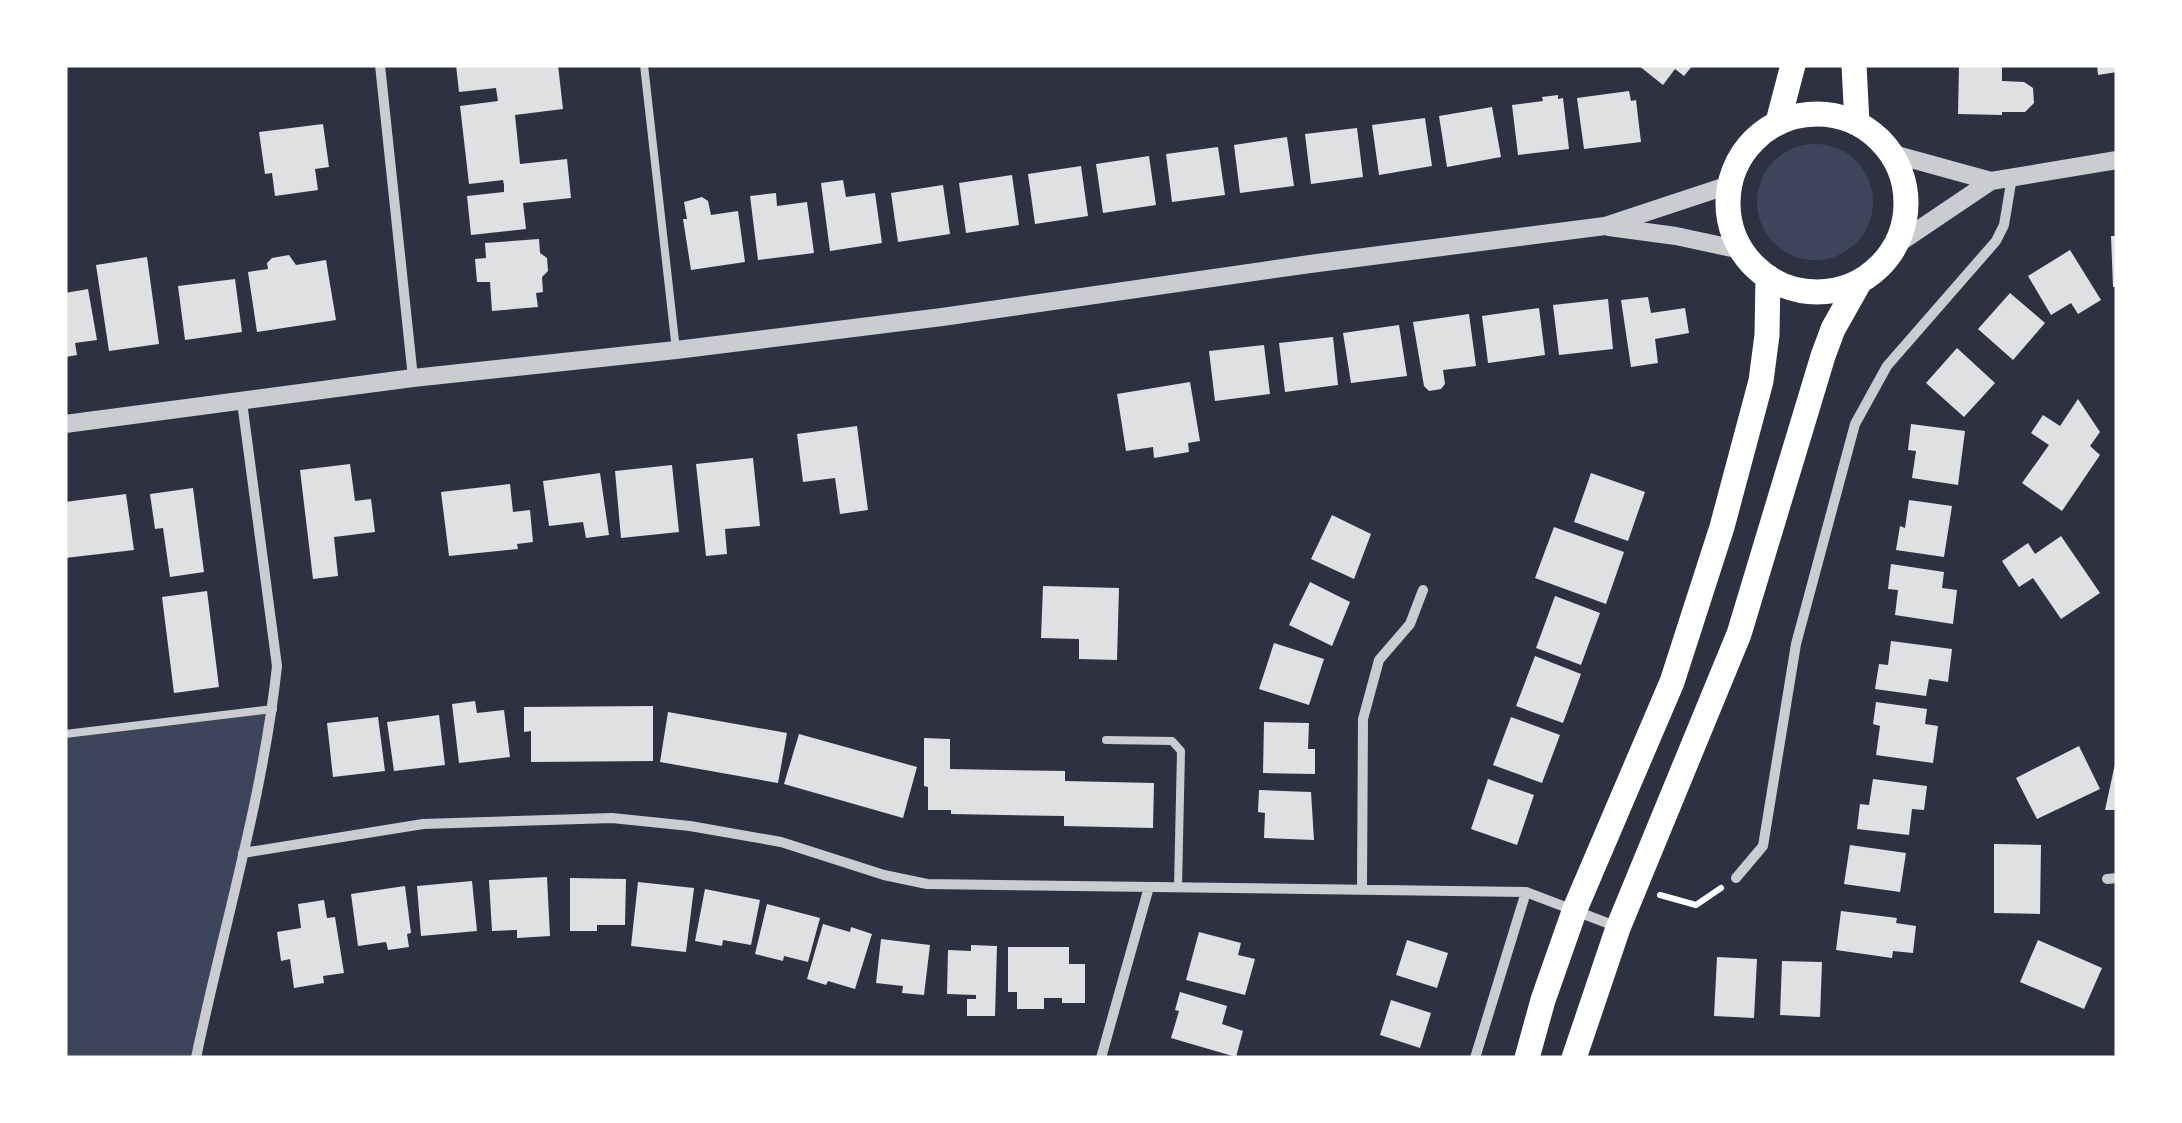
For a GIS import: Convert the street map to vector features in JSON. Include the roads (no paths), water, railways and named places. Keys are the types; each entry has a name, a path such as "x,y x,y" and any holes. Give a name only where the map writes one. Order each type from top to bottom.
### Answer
{"main road":[{"path":"1778,122 1793,65"},
{"path":"1854,65 1857,123"},
{"path":"1574,1058 1618,928 1739,634 1787,482 1814,379 1833,329 1860,281 1887,259 1902,230 1907,200 1900,169 1878,138 1857,123 1831,114 1804,114 1778,122 1762,132 1741,156 1729,185 1730,218 1742,250 1768,277 1786,286 1823,292 1860,281"},
{"path":"1526,1058 1576,909 1672,682 1722,527 1760,381 1767,334 1768,277"}],"street":[{"path":"380,65 413,378"},
{"path":"1893,154 1991,181"},
{"path":"1896,244 1991,181 2117,160"},
{"path":"1736,878 1763,846 1796,644 1855,424 1887,366 1996,242 2004,224 2012,176"},
{"path":"65,424 413,378 676,350 1606,226 1729,185"},
{"path":"1606,226 1742,250"},
{"path":"196,1058 243,852 277,666 242,402"},
{"path":"1362,887 1363,719 1380,660 1410,624 1423,590"},
{"path":"243,852 422,824 612,818 690,826 781,842 884,875 927,884 1526,892 1618,928"},
{"path":"1101,1058 1149,887"},
{"path":"1475,1058 1526,892"}],"lane":[{"path":"644,65 676,350"},
{"path":"65,734 272,709"},
{"path":"1106,740 1172,740 1181,750 1178,887"}]}
